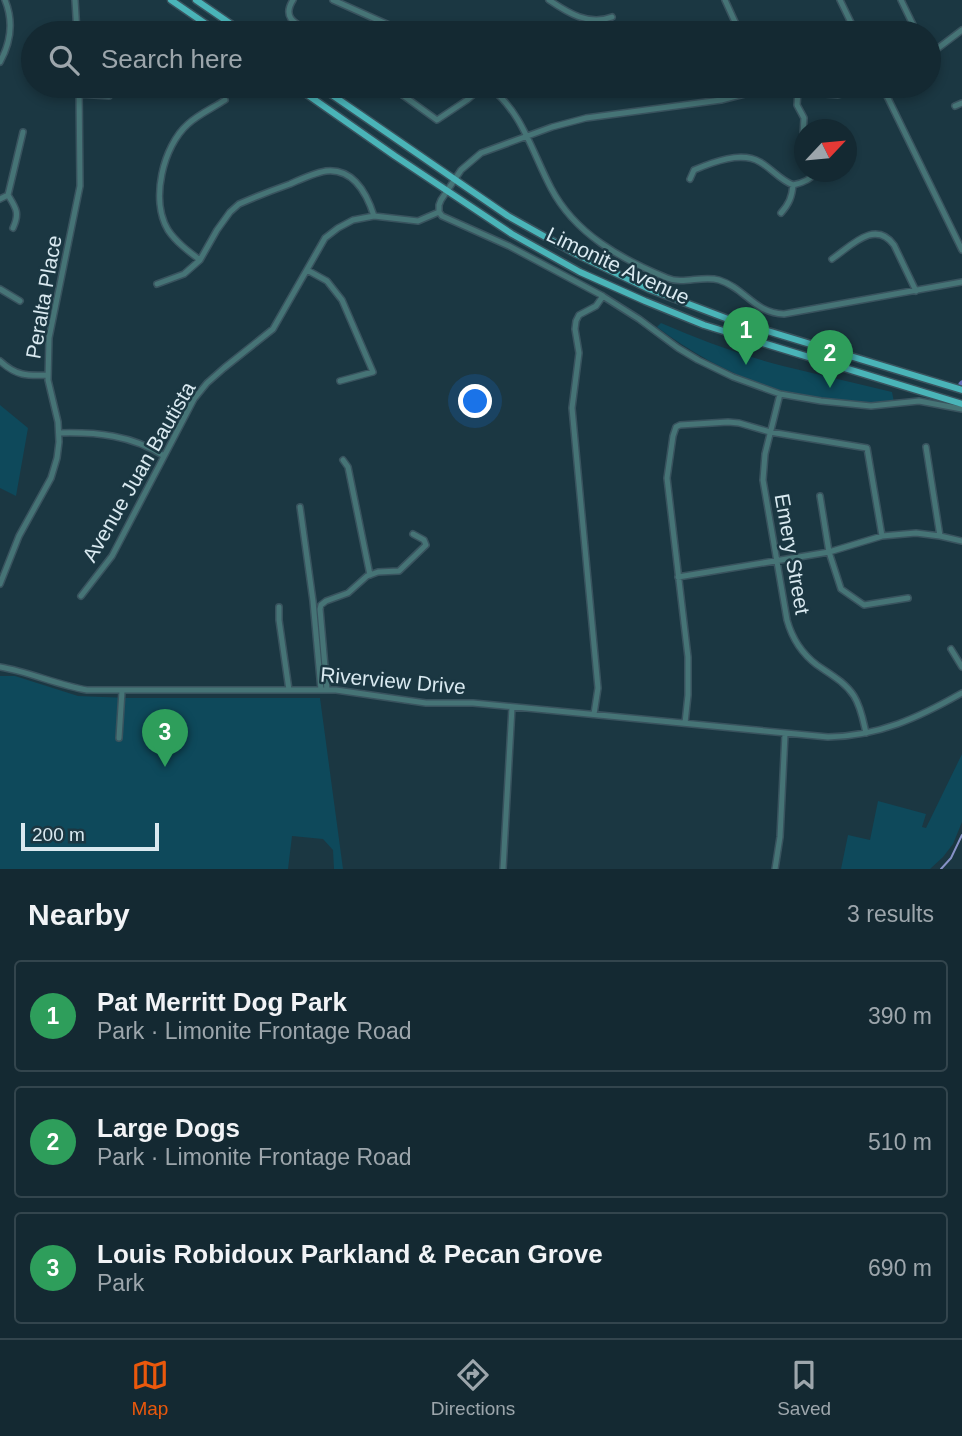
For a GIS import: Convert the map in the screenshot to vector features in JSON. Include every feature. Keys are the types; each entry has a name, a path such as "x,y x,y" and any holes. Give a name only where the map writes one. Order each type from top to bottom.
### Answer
{"main road":[{"path":"171,0 202,21"},
{"path":"196,0 227,21"},
{"name":"Limonite Avenue","path":"312,98 447,192 512,234 580,272 654,305 741,337 962,406"},
{"name":"Limonite Avenue","path":"336,98 508,216 576,254 649,289 728,318 962,390"}],"street":[{"path":"0,62 10,32 10,16 5,0"},
{"path":"75,0 76,21"},
{"path":"293,0 288,15 294,21"},
{"path":"334,0 380,21"},
{"path":"549,0 579,18 598,20 612,17"},
{"path":"725,0 735,21"},
{"path":"840,0 849,21"},
{"path":"901,0 911,21"},
{"path":"941,46 962,30"},
{"name":"Peralta Place","path":"0,584 26,521 51,478 57,458 59,433 48,375 49,338 80,186 79,98"},
{"path":"407,98 437,120 470,98"},
{"path":"500,98 528,135 563,208 593,238 625,259 673,280 705,278 722,281 740,290 761,309 775,314 962,282"},
{"path":"729,98 586,118 528,135 481,153 468,163 454,180 439,205 439,212 442,216 509,246 603,296 630,312 678,348 733,377 780,394 856,405 919,401 962,406"},
{"path":"798,98 797,105 804,119"},
{"path":"888,98 962,250"},
{"path":"200,260 177,242 168,229 161,214 161,182 167,155 180,132 195,118 225,100"},
{"path":"955,106 962,103"},
{"path":"13,228 18,212 8,195 23,132"},
{"path":"690,179 695,170 707,164 751,158 793,185 803,182"},
{"path":"157,284 184,274 200,260 217,230 239,204 307,177 337,172 350,177 368,197 374,216"},
{"path":"781,213 791,198 793,185"},
{"path":"0,199 8,195"},
{"name":"Avenue Juan Bautista","path":"81,596 112,556 194,399 207,383 273,329 326,238 353,220 374,216 418,220 439,212"},
{"path":"832,259 870,234 880,233 894,245 916,290"},
{"path":"307,270 327,281 342,300 373,372 340,381"},
{"path":"0,289 20,301"},
{"path":"594,714 598,688 572,408 579,353 576,321 579,315 596,306 603,296"},
{"path":"0,361 23,375 48,375"},
{"name":"Emery Street","path":"780,394 765,454 763,480 787,620 793,638 807,656 849,689 859,704 866,733"},
{"path":"685,723 688,657 667,478 676,427 739,423 770,432 867,448 882,536"},
{"path":"59,433 98,433 123,438 150,447 164,456"},
{"path":"926,447 940,536"},
{"path":"343,460 348,467 370,575"},
{"path":"820,495 829,552 841,589 864,605 908,598"},
{"path":"300,507 317,608 324,690"},
{"path":"678,577 829,552 882,536 916,533 962,541"},
{"path":"317,608 326,601 348,593 370,575 399,570 425,547 426,542 413,534"},
{"path":"279,607 289,690"},
{"path":"951,649 962,667"},
{"name":"Riverview Drive","path":"0,667 87,690 336,690 426,703 473,703 828,737 866,733 906,722 962,692"},
{"path":"120,738 122,691"},
{"path":"503,869 512,707"},
{"path":"775,869 780,837 785,734"}],"shaded area":[{"path":"661,323 767,362 892,392 894,402 831,401 769,387 710,361 683,345 657,327"},
{"path":"0,405 28,428 16,496 0,488"},
{"path":"0,676 15,676 78,696 320,698 343,869 334,869 333,850 323,839 292,836 288,869 0,869"},
{"path":"962,754 962,822 953,844 943,857 930,869 841,869 848,835 870,840 878,801 926,814 922,827 926,828"}],"waterway":[{"path":"941,869 951,858 962,835"}],"place":[{"name":"Pat Merritt Dog Park","path":"746,365"},
{"name":"Large Dogs","path":"830,388"},
{"name":"Louis Robidoux Parkland & Pecan Grove","path":"165,767"}]}
